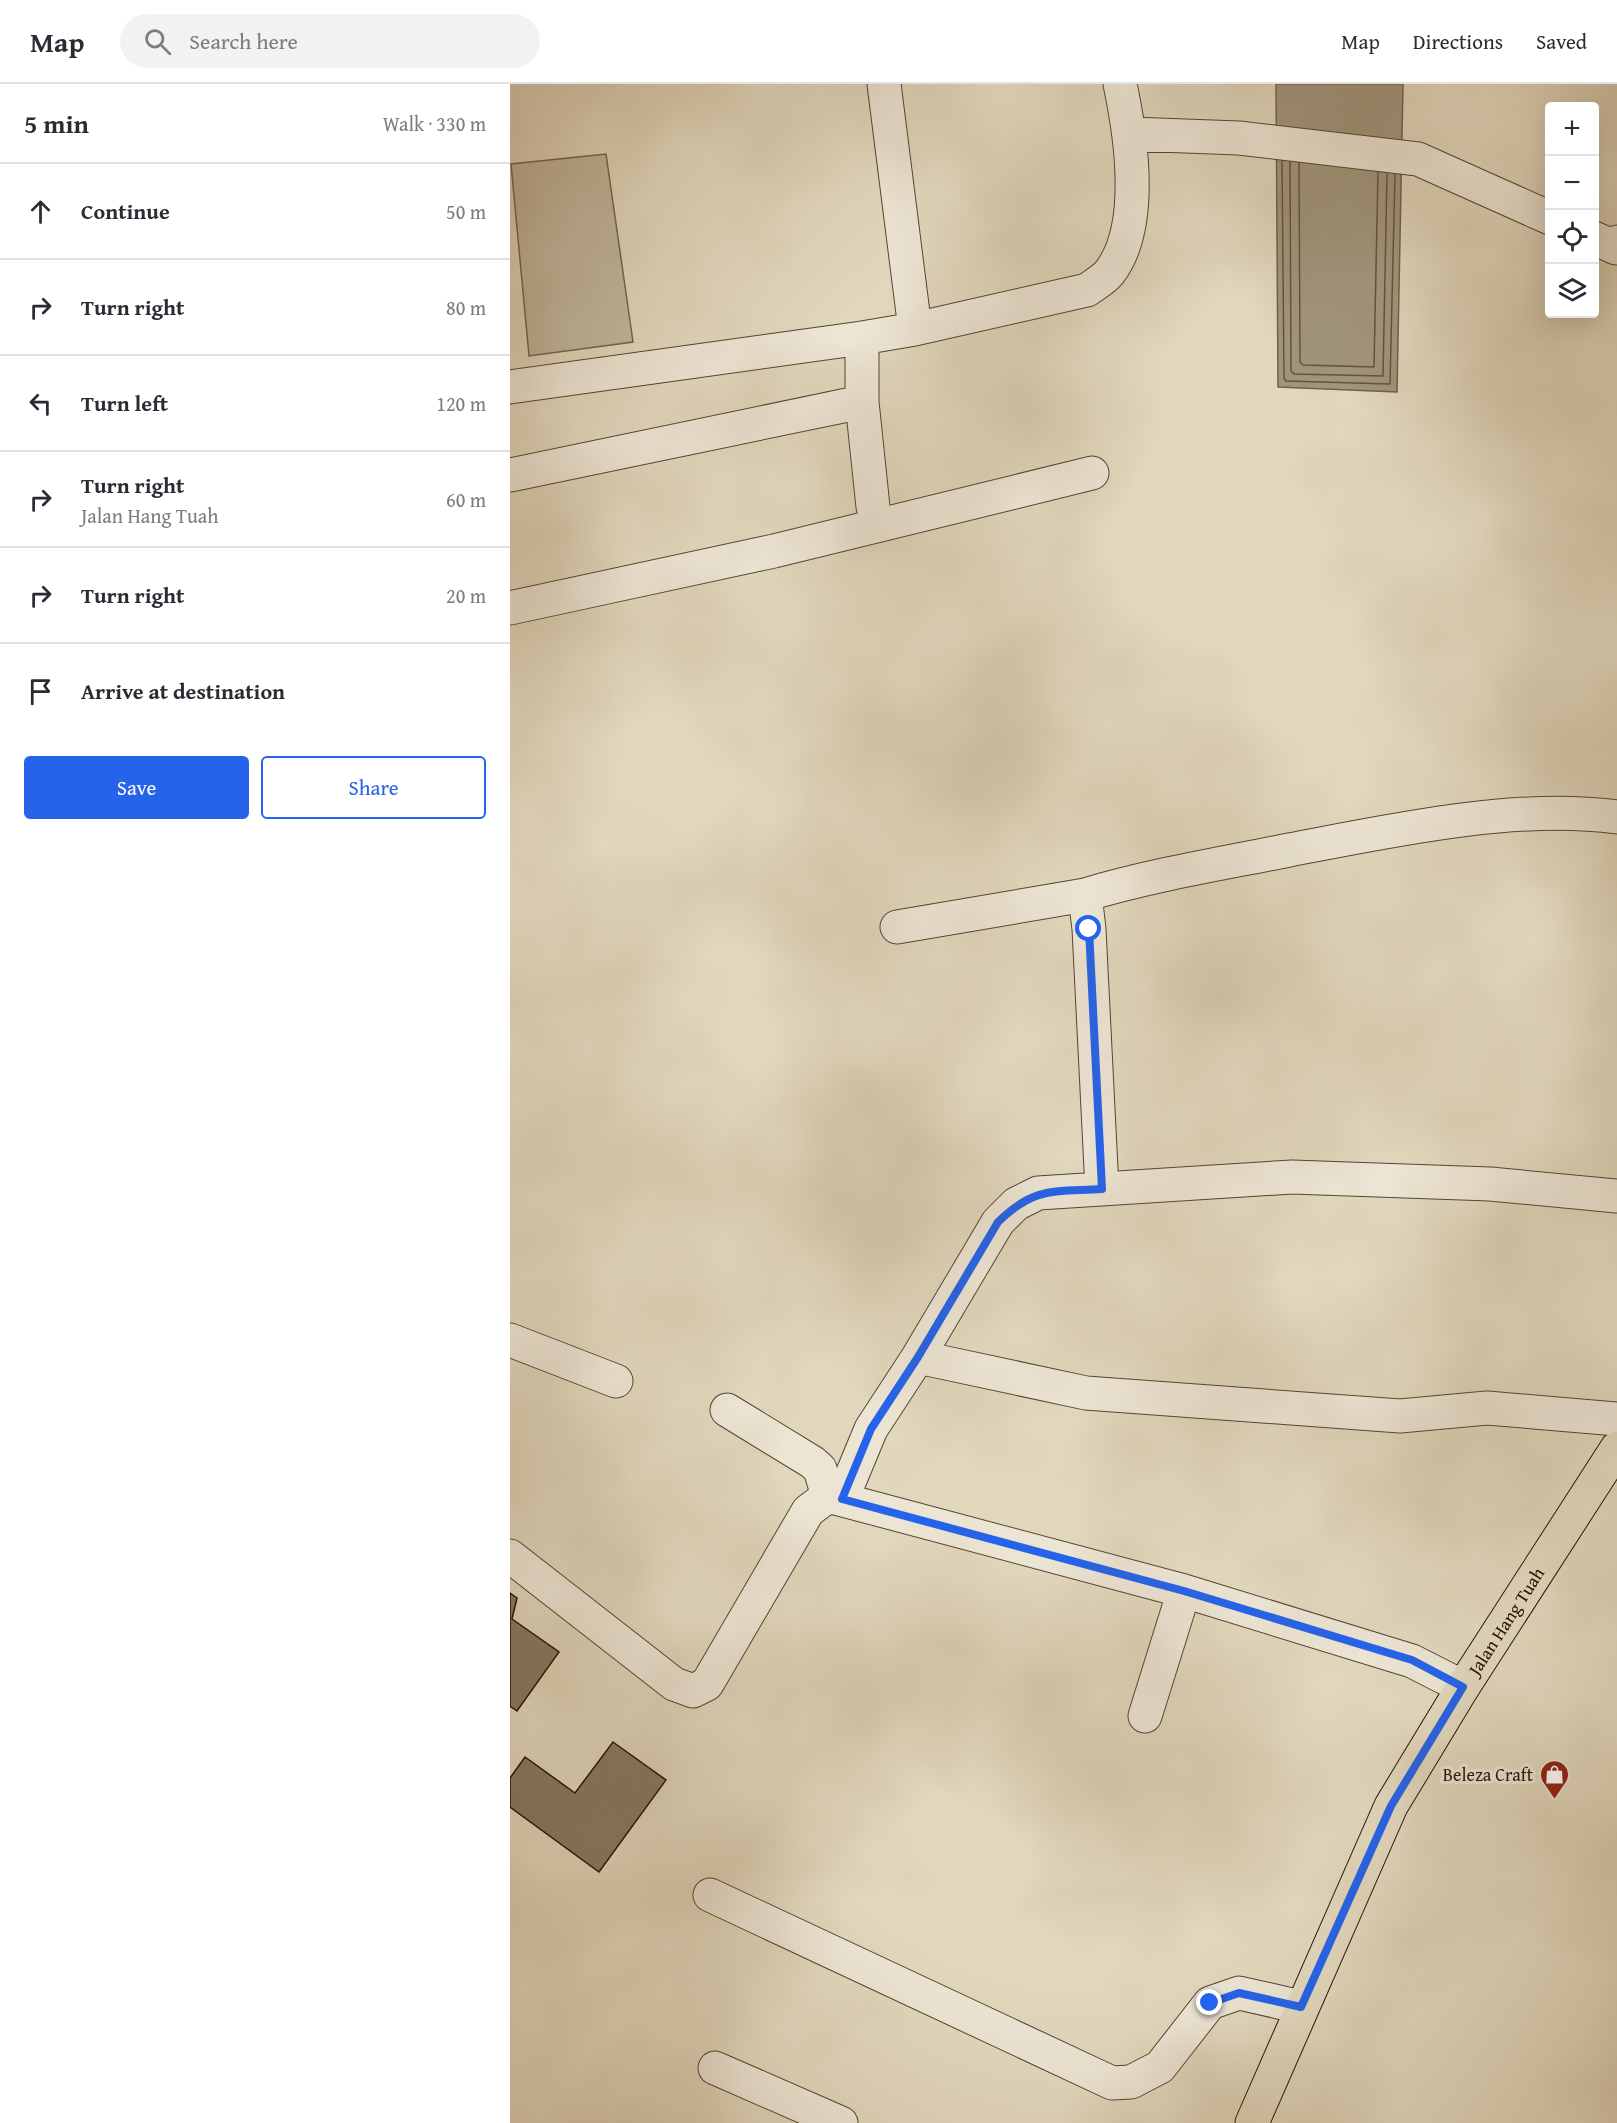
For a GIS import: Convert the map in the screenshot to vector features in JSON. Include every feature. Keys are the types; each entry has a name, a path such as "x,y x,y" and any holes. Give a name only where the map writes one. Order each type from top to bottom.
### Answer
{"main road":[{"name":"Jalan Hang Tuah","path":"1252,2123 1391,1806 1463,1687 1617,1448"}],"street":[{"path":"884,84 915,329"},
{"path":"510,387 862,338 915,329 1087,290 1108,274 1119,257 1132,206 1131,134 1120,84"},
{"path":"1131,134 1239,138 1418,159 1545,216"},
{"path":"862,338 862,402 873,507"},
{"path":"510,475 862,402"},
{"path":"510,608 774,550 1092,473"},
{"path":"897,927 1084,895 1130,881 1378,833 1525,813 1617,817"},
{"path":"1084,895 1089,929 1102,1189"},
{"path":"510,1556 674,1684 693,1690 707,1684 808,1511 835,1497 871,1429 918,1357 998,1222 1016,1204 1038,1193 1292,1177 1490,1184 1617,1196"},
{"path":"510,1340 616,1381"},
{"path":"918,1357 1086,1393 1400,1416 1487,1408 1617,1419"},
{"path":"727,1410 812,1462 820,1469 835,1497 1184,1591 1412,1660 1463,1687"},
{"path":"1145,1716 1184,1591"},
{"path":"710,1895 1112,2083 1131,2082 1160,2067 1210,2003 1239,1993 1301,2007"},
{"path":"715,2068 841,2123"}],"shaded area":[{"path":"606,154 633,342 529,356 511,164"}],"water":[{"path":"1276,84 1403,84 1397,392 1278,387"}],"building":[{"path":"510,1593 517,1598 512,1619 559,1652 517,1711 510,1706"},
{"path":"613,1742 666,1780 599,1872 510,1807 510,1778 525,1757 575,1793"}],"place":[{"name":"Beleza Craft","path":"1554,1800"}],"route":[{"path":"1089,929 1102,1189 1038,1193 1016,1204 998,1222 918,1357 871,1429 842,1499 1144,1579 1412,1660 1463,1687 1391,1806 1301,2007 1239,1993 1210,2003"}]}
